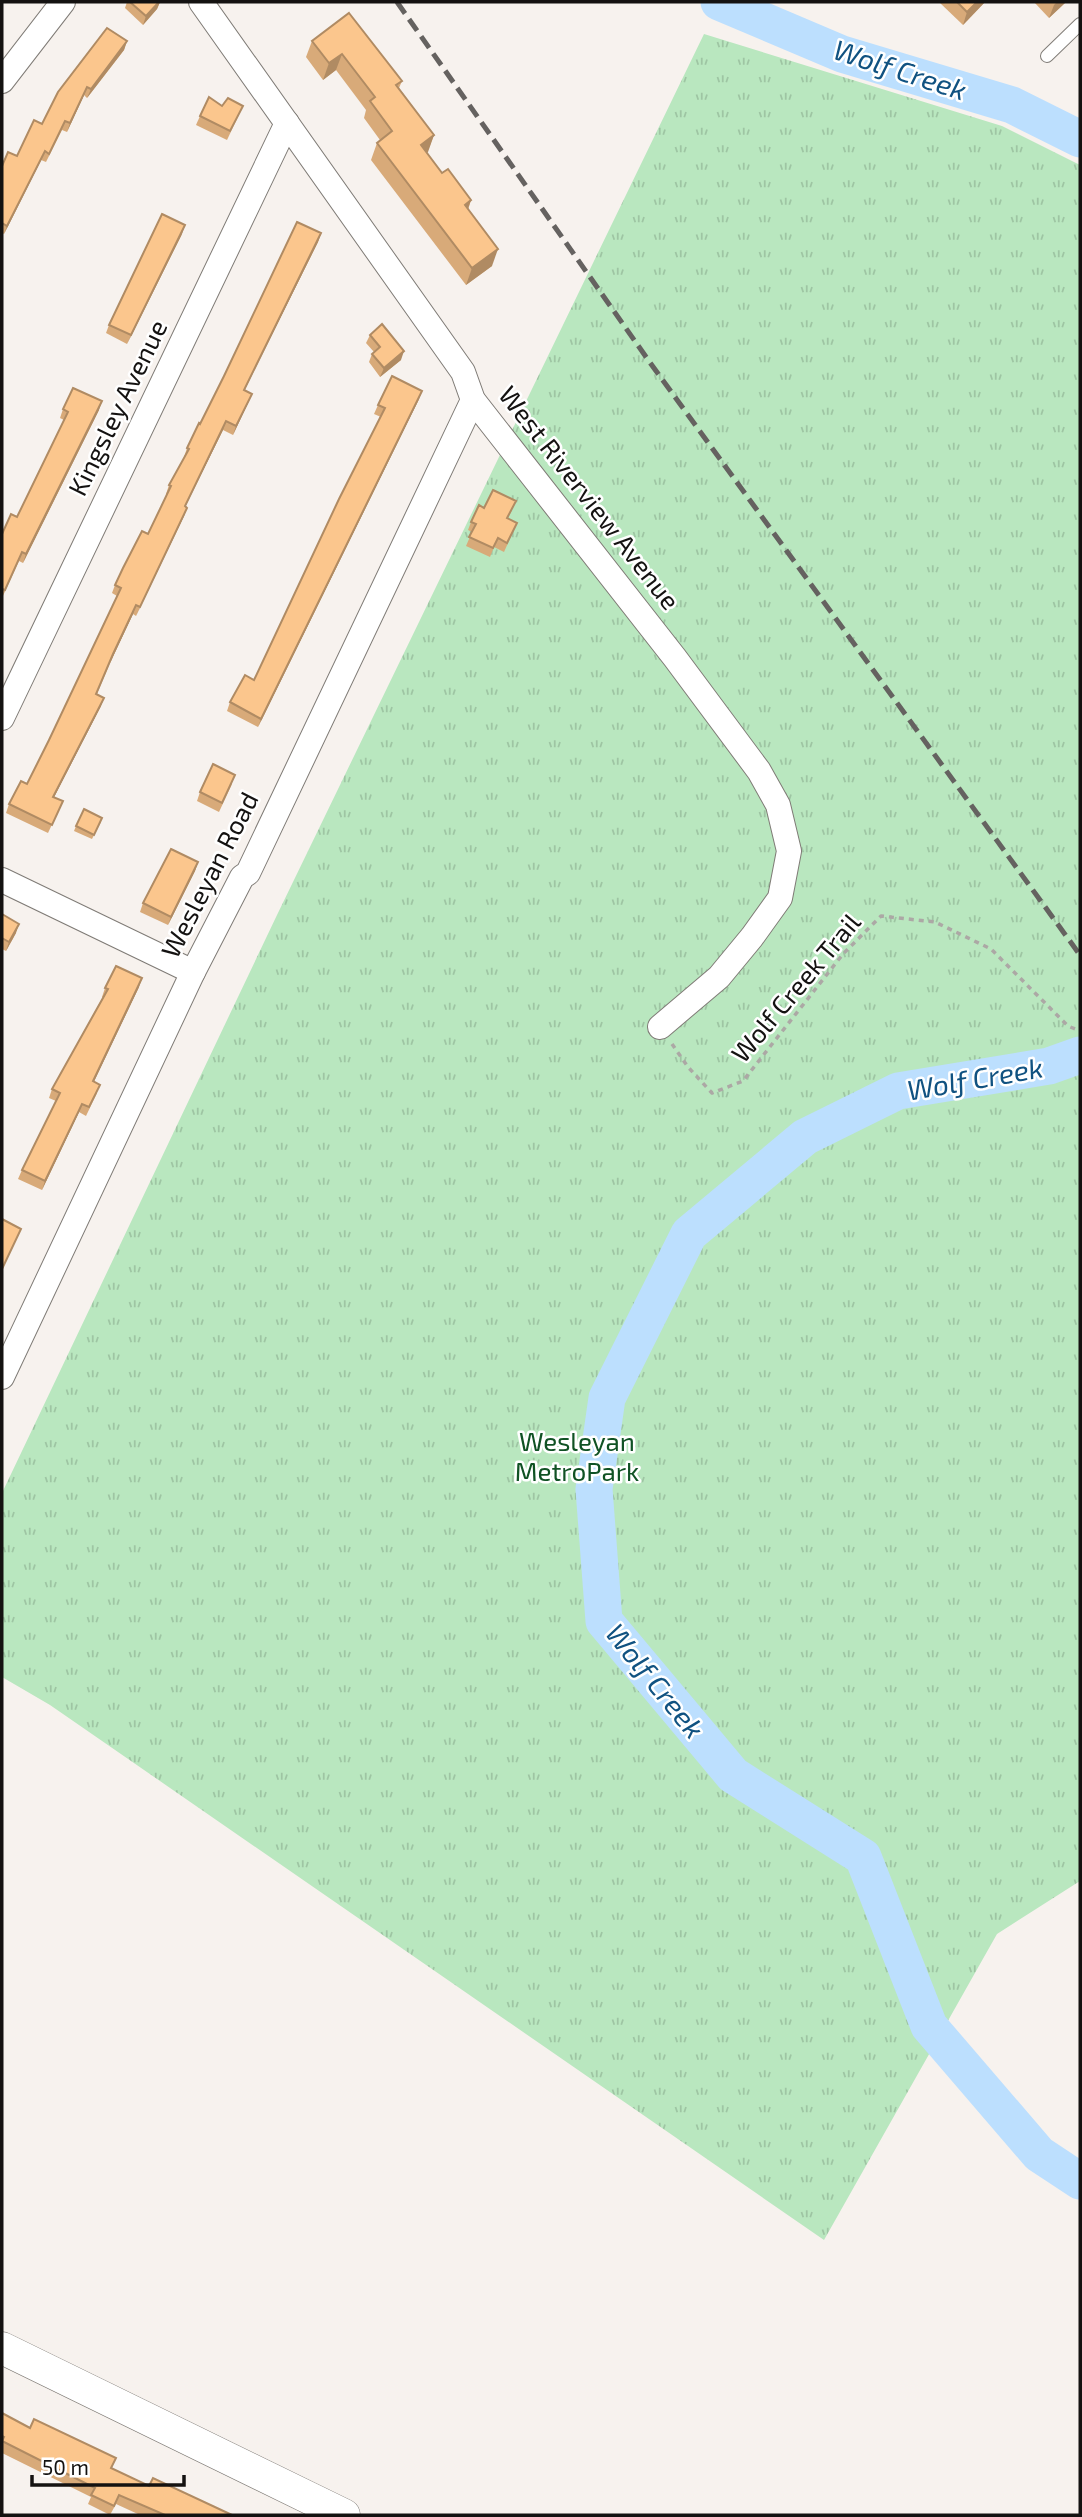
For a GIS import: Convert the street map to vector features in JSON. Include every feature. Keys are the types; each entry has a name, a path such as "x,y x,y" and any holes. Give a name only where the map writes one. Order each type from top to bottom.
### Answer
{"street":[{"path":"2,80 63,2"},
{"name":"West Riverview Avenue","path":"201,2 463,373 473,400 675,658 759,771 778,805 789,851 780,898 719,977 660,1027"},
{"name":"Kingsley Avenue","path":"2,718 287,123"},
{"name":"Wesleyan Road","path":"2,1377 193,972 242,877 248,873 473,400"},
{"path":"2,880 193,972"},
{"path":"2,2348 344,2515"}],"lane":[{"path":"1047,56 1080,24"}],"path":[{"name":"Wolf Creek Trail","path":"660,1027 688,1066 712,1093 743,1081 843,954 881,916 935,922 991,949 1068,1026 1080,1031"}],"green space":[{"name":"Wesleyan MetroPark","path":"704,34 1002,126 1080,165 1080,1881 997,1934 824,2240 50,1705 2,1677 2,1493 277,915"}],"building":[{"path":"130,2 159,2 146,16"},
{"path":"957,2 977,2 967,12"},
{"path":"349,13 402,81 396,85 434,135 421,145 442,173 448,169 471,200 465,205 498,249 472,268 377,143 392,131 370,101 375,97 342,54 329,63 312,41"},
{"path":"107,28 127,41 91,89 87,87 70,123 65,121 49,154 45,151 7,226 2,223 2,166 8,152 17,156 34,120 42,124 58,92"},
{"path":"209,97 222,106 228,98 243,106 230,131 200,116"},
{"path":"162,214 185,225 131,335 109,325"},
{"path":"297,222 321,233 244,390 252,394 236,426 226,421 140,607 136,605 113,654 96,694 104,698 53,797 63,801 52,825 9,804 21,781 27,784 49,740 121,588 115,585 123,568 142,531 148,534 171,486 169,485 189,449 187,448"},
{"path":"382,324 404,351 384,368 372,354 380,347 370,335"},
{"path":"392,376 422,391 261,719 230,702 245,675 254,680 385,408 378,405"},
{"path":"73,388 102,401 26,554 22,552 5,590 2,589 2,534 11,514 17,517 68,412 63,409"},
{"path":"493,490 516,501 507,518 517,523 507,543 498,538 493,548 469,537 476,524 471,522 479,505 484,508"},
{"path":"213,764 235,775 222,803 200,792"},
{"path":"84,809 102,818 94,835 76,826"},
{"path":"171,849 198,862 171,917 143,903"},
{"path":"2,914 19,924 9,942 2,938"},
{"path":"116,966 142,978 93,1081 100,1085 89,1107 82,1104 45,1181 22,1170 60,1093 52,1089 108,989 105,988"},
{"path":"2,1219 21,1229 2,1269"},
{"path":"2,2413 30,2428 34,2419 116,2458 111,2468 149,2486 153,2478 232,2515 165,2515 119,2495 114,2506 91,2495 95,2488 2,2441"}],"waterway":[{"name":"Wolf Creek","path":"719,2 842,54 1012,105 1080,139"},
{"name":"Wolf Creek","path":"1080,1055 1049,1066 898,1091 805,1137 689,1234 607,1398 594,1489 604,1621 733,1775 863,1857 929,2026 1039,2154 1080,2181"}],"railway":[{"path":"397,2 651,364 1080,955"}]}
